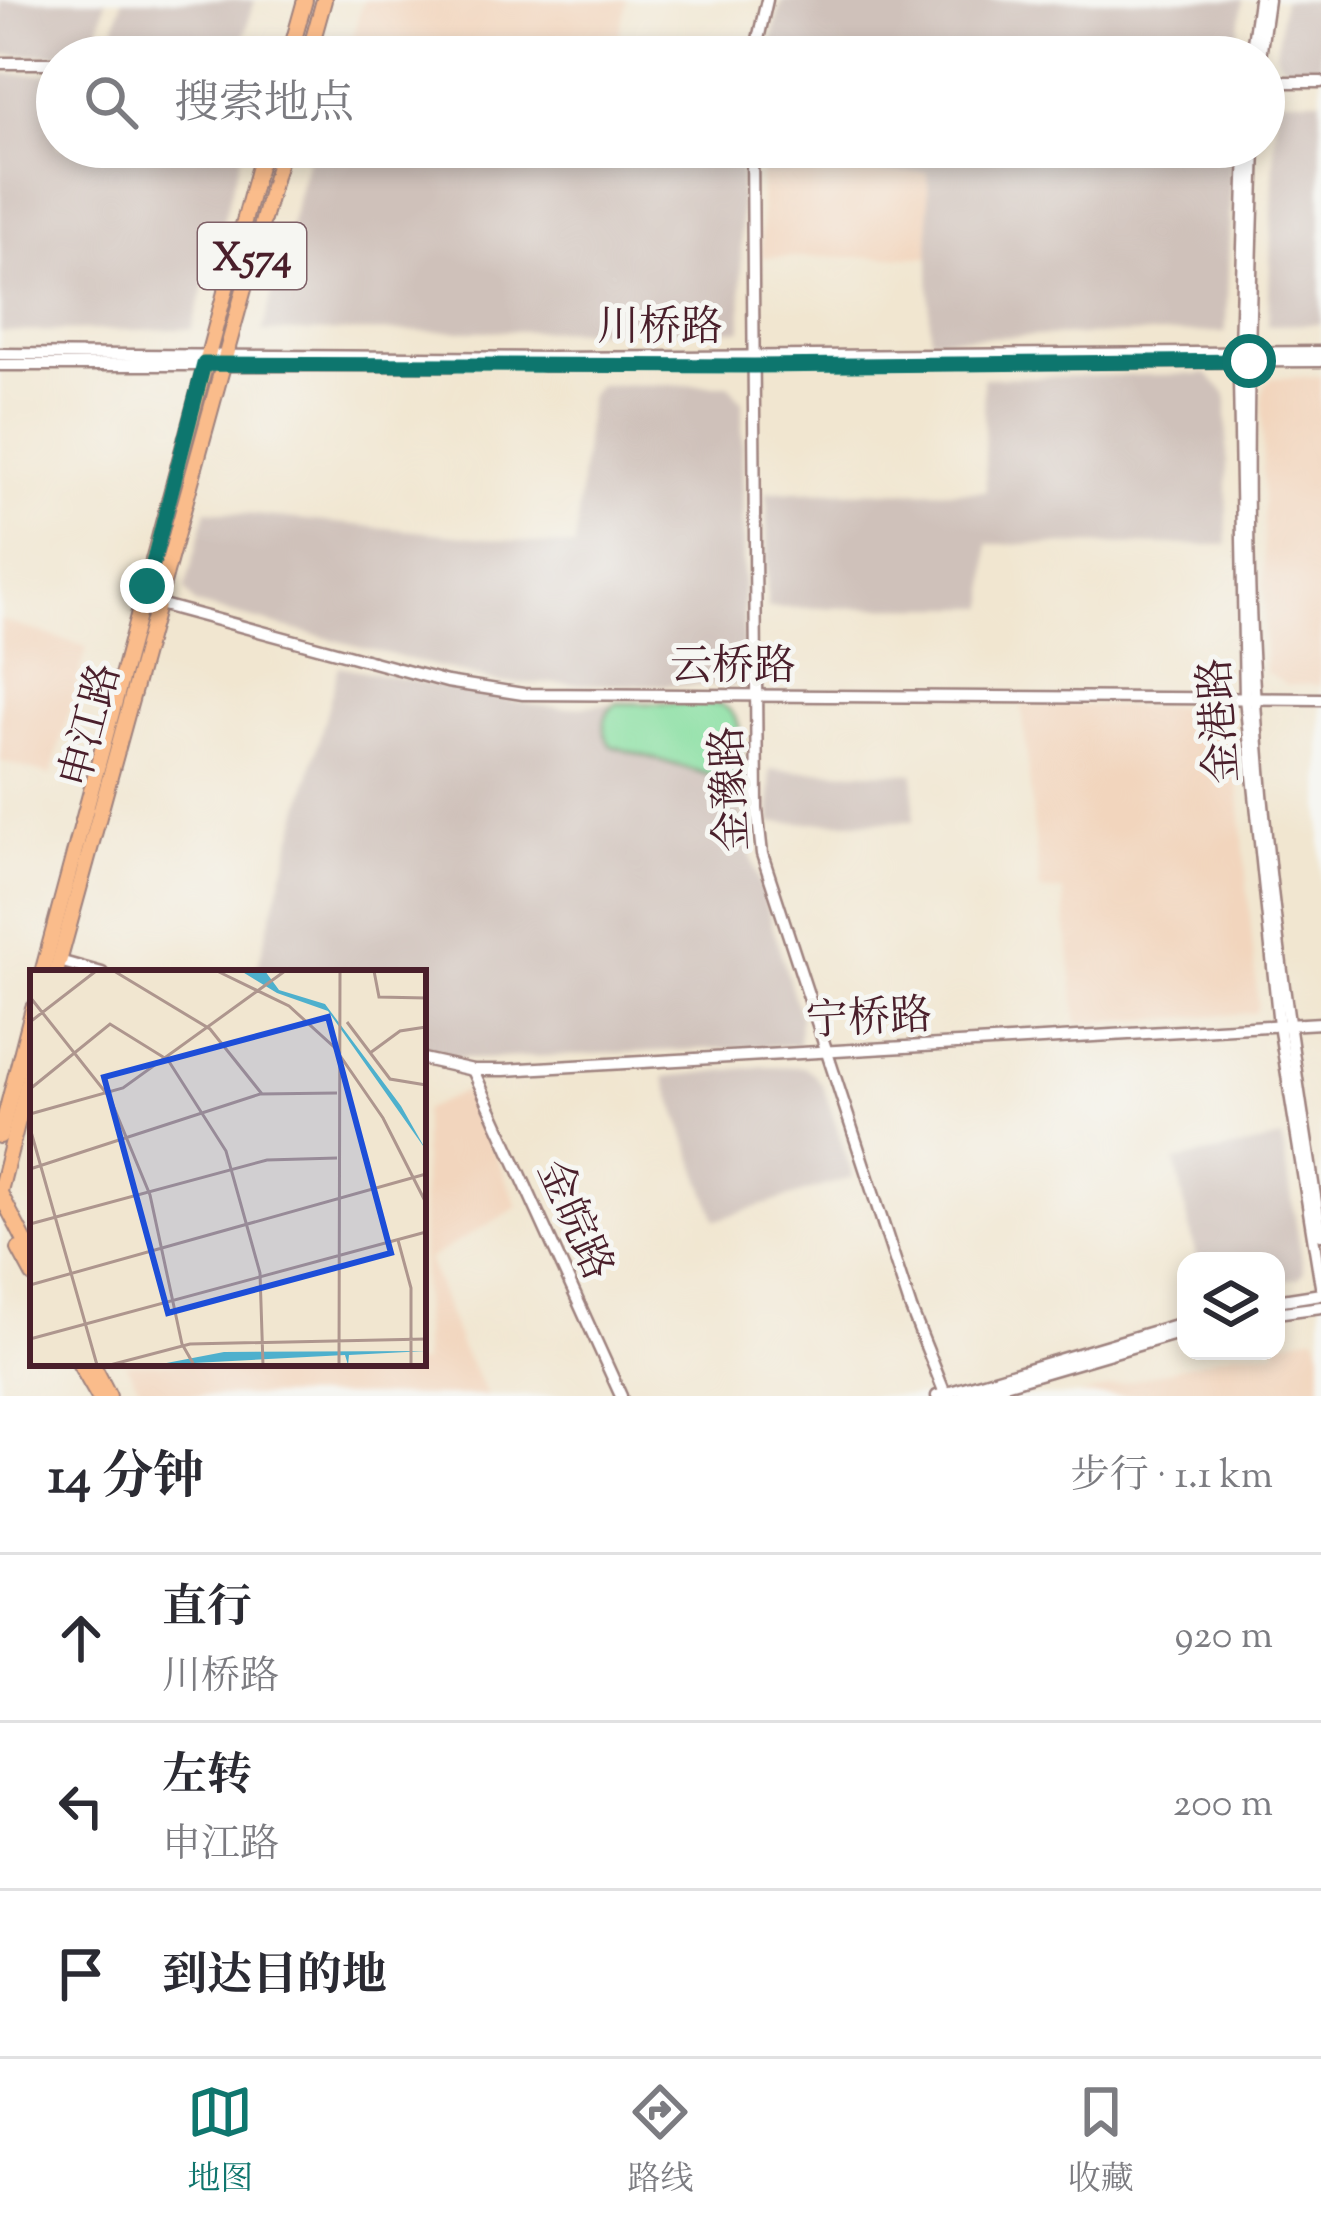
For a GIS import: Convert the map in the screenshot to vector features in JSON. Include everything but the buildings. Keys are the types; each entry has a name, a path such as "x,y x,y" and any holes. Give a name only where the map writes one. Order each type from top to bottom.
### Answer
{"main road":[{"path":"295,36 305,0"},
{"path":"314,36 324,0"},
{"name":"申江路","path":"58,967 155,603 259,168"},
{"name":"申江路","path":"43,970 213,356 276,168"},
{"path":"0,1136 30,1020"},
{"path":"30,1074 0,1192 30,1251"},
{"path":"0,1212 30,1269"},
{"path":"81,1366 98,1396"},
{"path":"94,1366 109,1396"}],"street":[{"path":"759,36 767,0"},
{"path":"1254,36 1259,0"},
{"path":"1263,36 1268,0"},
{"path":"0,63 36,63"},
{"path":"1285,82 1321,82"},
{"name":"金豫路","path":"752,168 757,809 762,854 942,1395"},
{"name":"金港路","path":"1249,168 1244,356 1250,698 1284,1025 1321,1290"},
{"name":"川桥路","path":"0,354 753,362 1321,356"},
{"name":"川桥路","path":"0,365 213,356"},
{"name":"云桥路","path":"155,603 485,689 549,695 1321,699"},
{"name":"宁桥路","path":"426,1060 473,1070 1321,1023"},
{"name":"金港路","path":"1284,1025 1321,1234"},
{"name":"金皖路","path":"473,1070 621,1396"},
{"path":"1285,1299 1321,1290"},
{"path":"1285,1312 1321,1307"},
{"path":"942,1395 1177,1330"},
{"path":"964,1396 1177,1330"}],"shaded area":[{"path":"0,0 106,0 97,36 36,36 36,55 0,55"},
{"path":"122,0 255,0 244,36 112,36"},
{"path":"363,0 627,0 619,36 353,36"},
{"path":"782,0 1243,0 1238,36 773,36"},
{"path":"1283,0 1321,0 1321,70 1285,66 1285,36 1278,36"},
{"path":"0,74 36,74 36,168 238,168 192,329 0,332"},
{"path":"1285,99 1321,99 1321,324 1268,325 1274,168 1285,168"},
{"path":"305,168 740,168 742,330 262,332"},
{"path":"762,168 1231,168 1226,332 930,338 928,172 761,173"},
{"path":"928,172 929,257 762,257 761,173"},
{"path":"1207,374 1227,395 1227,545 988,544 987,607 767,608 767,492 986,491 983,378"},
{"path":"1321,376 1321,685 1287,685 1265,672 1262,395 1273,378"},
{"path":"598,385 729,385 742,402 744,672 735,686 501,683 195,604 185,589 207,510 575,547 589,397"},
{"path":"0,620 87,647 51,775 0,761"},
{"path":"339,666 533,705 564,708 616,703 607,711 622,750 740,784 747,843 800,1016 799,1045 481,1059 449,1056 426,1050 426,970 257,970"},
{"path":"1022,705 1231,708 1258,1005 1255,1013 1077,1024 1063,891 1040,891"},
{"path":"770,770 914,773 914,821 771,823"},
{"path":"765,1066 804,1067 823,1086 853,1177 716,1220 664,1077"},
{"path":"467,1090 518,1207 428,1259 461,1347 488,1396 145,1396 127,1366 426,1366 426,1109"},
{"path":"1282,1139 1304,1272 1285,1280 1285,1252 1195,1252 1175,1161"},
{"path":"1315,1335 1321,1347 1321,1396 1078,1396 1206,1360 1285,1360 1285,1340"}],"green space":[{"path":"616,703 720,704 740,728 740,784 611,746 604,723"}],"route":[{"path":"147,586 204,364 1249,361"}]}
